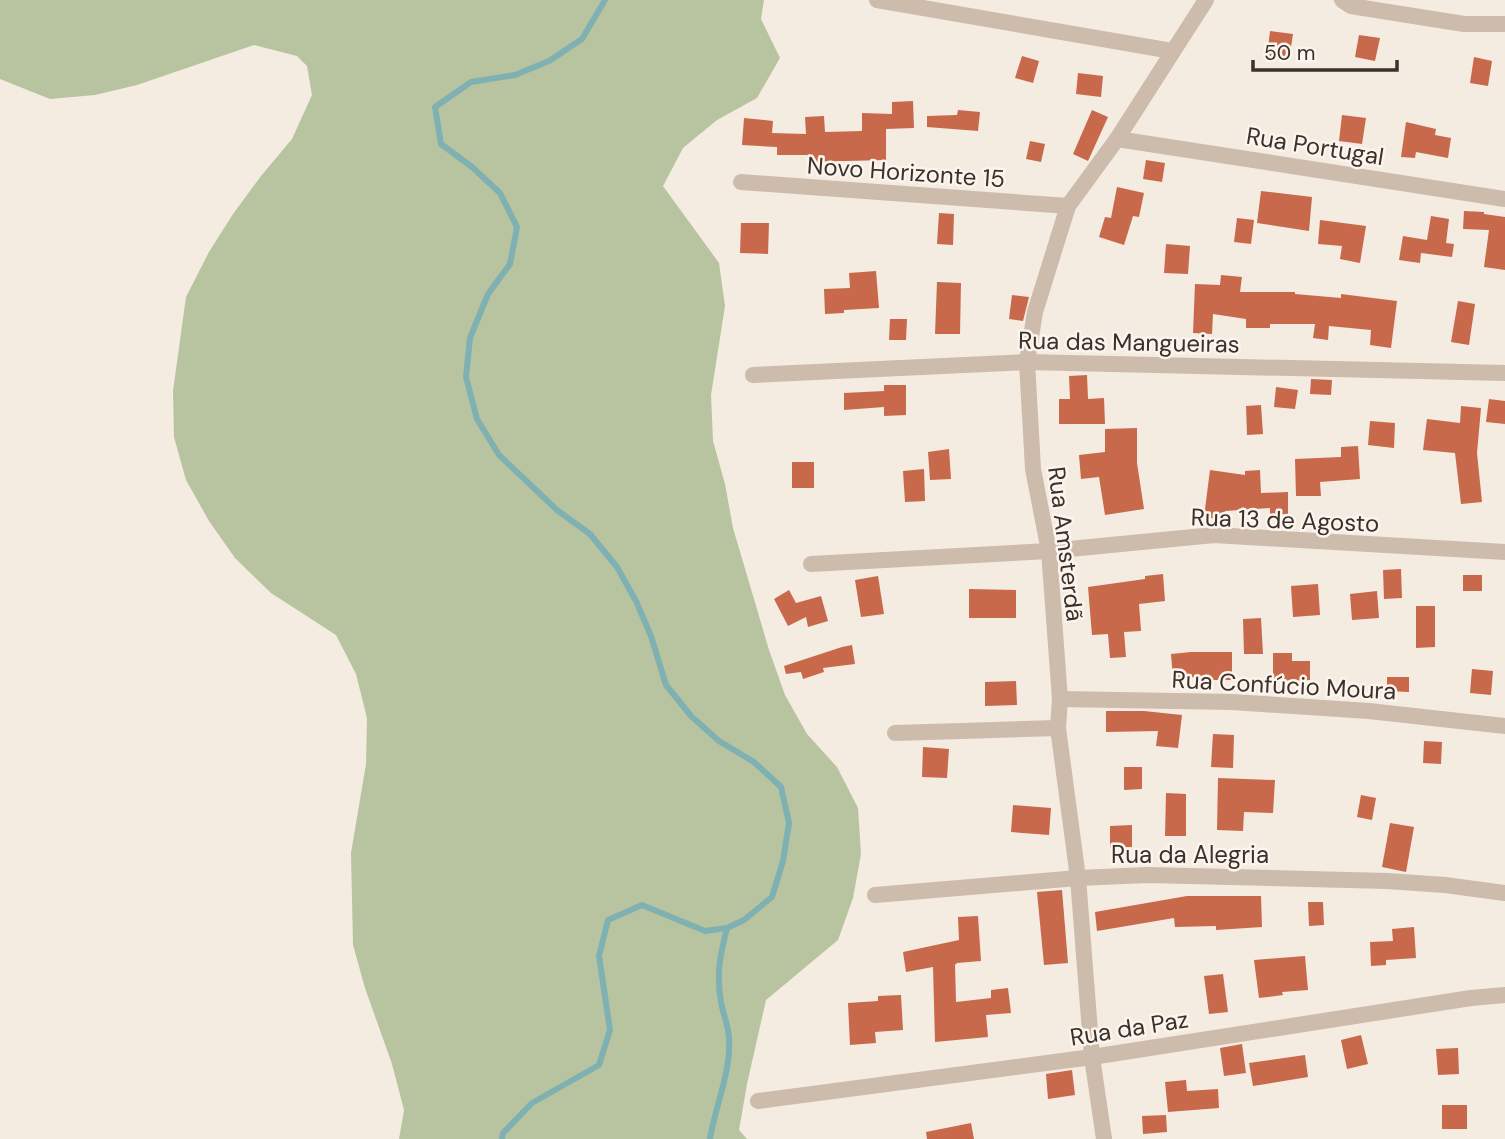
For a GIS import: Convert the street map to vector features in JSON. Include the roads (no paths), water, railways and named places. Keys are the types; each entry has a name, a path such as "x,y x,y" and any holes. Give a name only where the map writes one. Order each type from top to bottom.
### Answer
{"street":[{"path":"877,0 1172,51"},
{"name":"Rua Amsterdã","path":"1104,1139 1092,1057 1078,878 1058,728 1060,699 1049,551 1033,469 1027,362 1035,312 1068,206 1117,139 1206,0"},
{"path":"1342,0 1351,6 1464,24 1505,24"},
{"name":"Rua Portugal","path":"1117,139 1505,198"},
{"name":"Novo Horizonte 15","path":"741,182 1068,206"},
{"name":"Rua das Mangueiras","path":"753,375 1027,362 1505,373"},
{"name":"Rua 13 de Agosto","path":"811,564 1049,551 1214,535 1505,552"},
{"name":"Rua Confúcio Moura","path":"1060,699 1232,702 1369,711 1505,726"},
{"path":"895,733 1058,728"},
{"name":"Rua da Alegria","path":"875,895 1078,878 1149,875 1373,881 1446,885 1505,893"},
{"name":"Rua da Paz","path":"758,1101 1092,1057 1505,995"}],"waterway":[{"path":"502,1139 503,1133 532,1103 599,1065 610,1030 599,956 608,920 642,905 705,931 727,928 744,920 772,897 783,861 789,823 781,787 754,762 719,741 691,716 666,685 651,636 617,567 590,534 557,510 499,455 477,419 466,377 470,338 488,294 510,264 517,227 500,193 472,167 441,144 435,107 471,82 515,75 549,61 582,39 605,0"},
{"path":"710,1139 729,1051 729,1034 719,982 727,928"}]}
